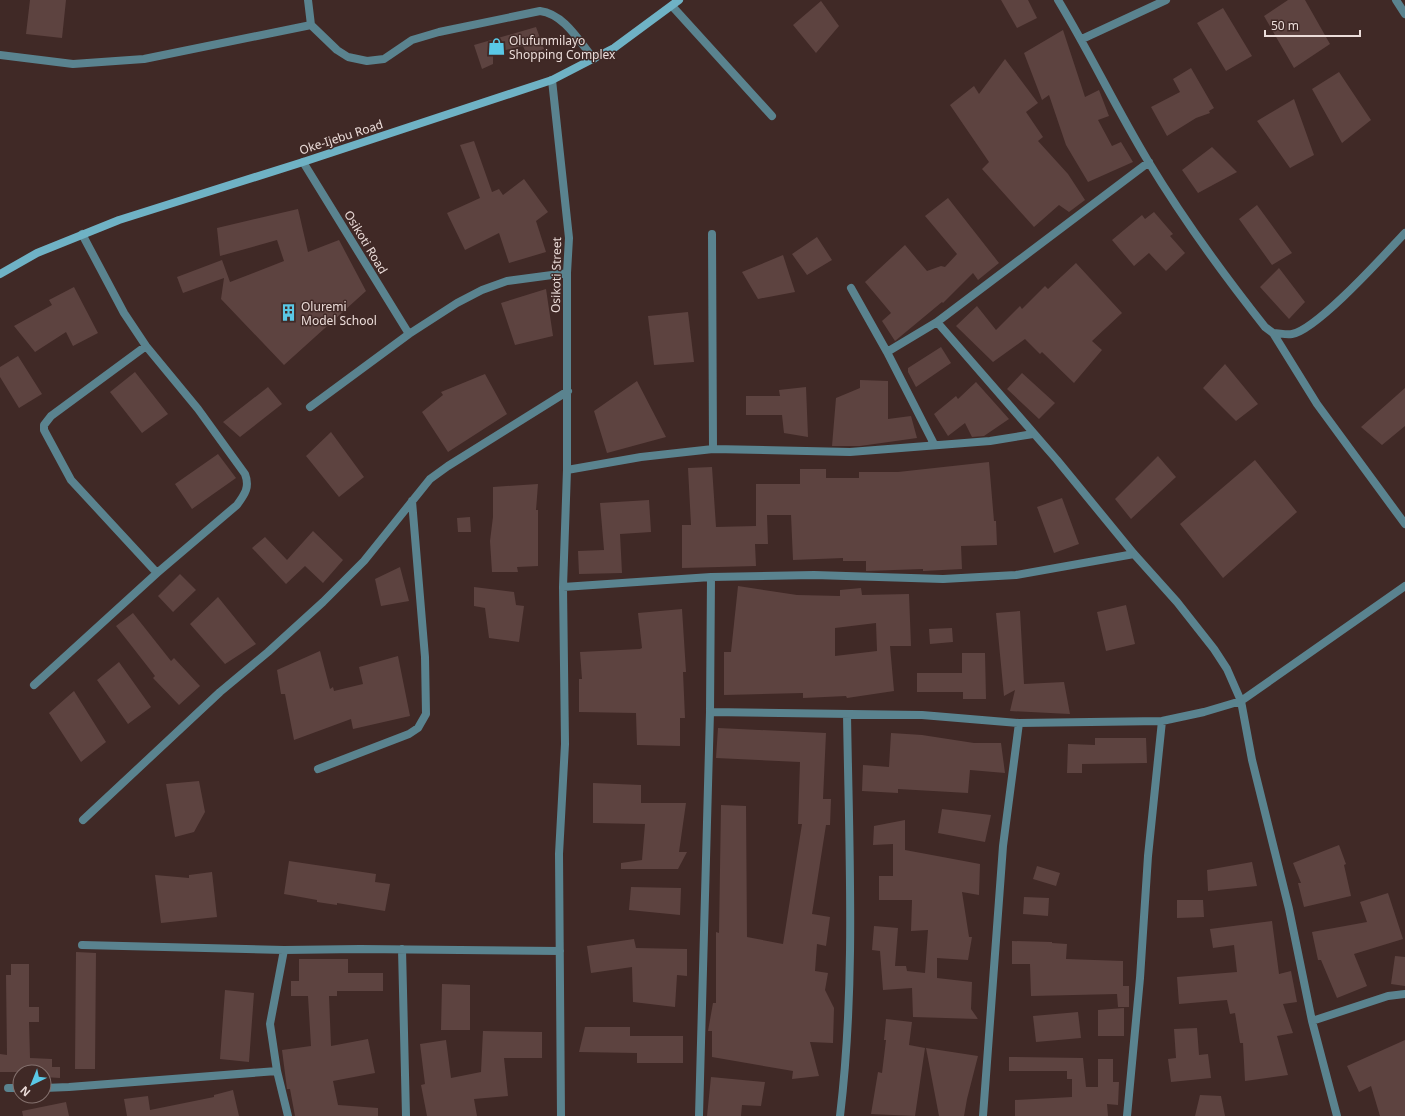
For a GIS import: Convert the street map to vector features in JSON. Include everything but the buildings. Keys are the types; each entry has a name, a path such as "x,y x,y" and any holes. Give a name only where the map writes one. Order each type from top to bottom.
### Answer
{"main road":[{"name":"Oke-Ijebu Road","path":"0,274 37,253 119,220 303,162 552,80 594,59 634,35 679,0"}],"street":[{"path":"308,0 311,25 337,50 348,57 376,61 384,59 412,40 439,32 540,11 550,12 558,17 594,59"},
{"path":"1058,0 1082,39 1148,162 1191,229 1226,278 1265,327 1273,333 1317,404 1405,524"},
{"path":"1082,39 1166,0"},
{"path":"1396,0 1405,14"},
{"path":"672,6 772,116"},
{"path":"0,55 73,64 144,59 311,25"},
{"name":"Osikoti Street","path":"552,80 569,238 567,273 567,470 563,587 565,744 559,854 561,1116"},
{"name":"Osikoti Road","path":"303,162 409,334"},
{"path":"887,352 937,322 1148,162"},
{"path":"1273,333 1292,334 1305,329 1313,323 1359,281 1405,233"},
{"path":"34,685 157,573 237,505 246,494 249,483 245,474 198,409 146,346 124,313 82,234"},
{"path":"712,234 713,449"},
{"path":"310,407 409,334 457,303 482,290 507,281 567,273"},
{"path":"851,288 887,352 934,444"},
{"path":"937,322 1056,460 1134,554 1177,602 1214,649 1227,669 1241,701 1252,760 1289,909 1312,1021 1337,1116"},
{"path":"146,346 50,416 44,425 44,430 71,480 157,573"},
{"path":"82,820 220,692 268,652 323,602 364,561 430,479 448,466 568,391"},
{"path":"567,470 641,457 713,449 850,452 934,444 990,441 1032,434"},
{"path":"318,769 409,734 418,728 426,714 425,657 412,501"},
{"path":"563,587 711,577 814,575 943,579 1016,575 1134,554"},
{"path":"698,1116 710,712 711,577"},
{"path":"710,712 922,715 1019,723 1162,721 1204,712 1241,701 1405,586"},
{"path":"840,1116 846,1069 850,990 847,714"},
{"path":"1127,1116 1140,978 1148,856 1162,721"},
{"path":"983,1116 1003,846 1019,723"},
{"path":"82,945 284,950 402,949 560,952"},
{"path":"402,949 406,1116"},
{"path":"284,950 270,1024 277,1071 288,1116"},
{"path":"1312,1021 1388,996 1405,994"},
{"path":"52,1088 277,1071"}],"place":[{"name":"Olufunmilayo Shopping Complex","path":"496,47"},
{"name":"Oluremi Model School","path":"288,313"}]}
